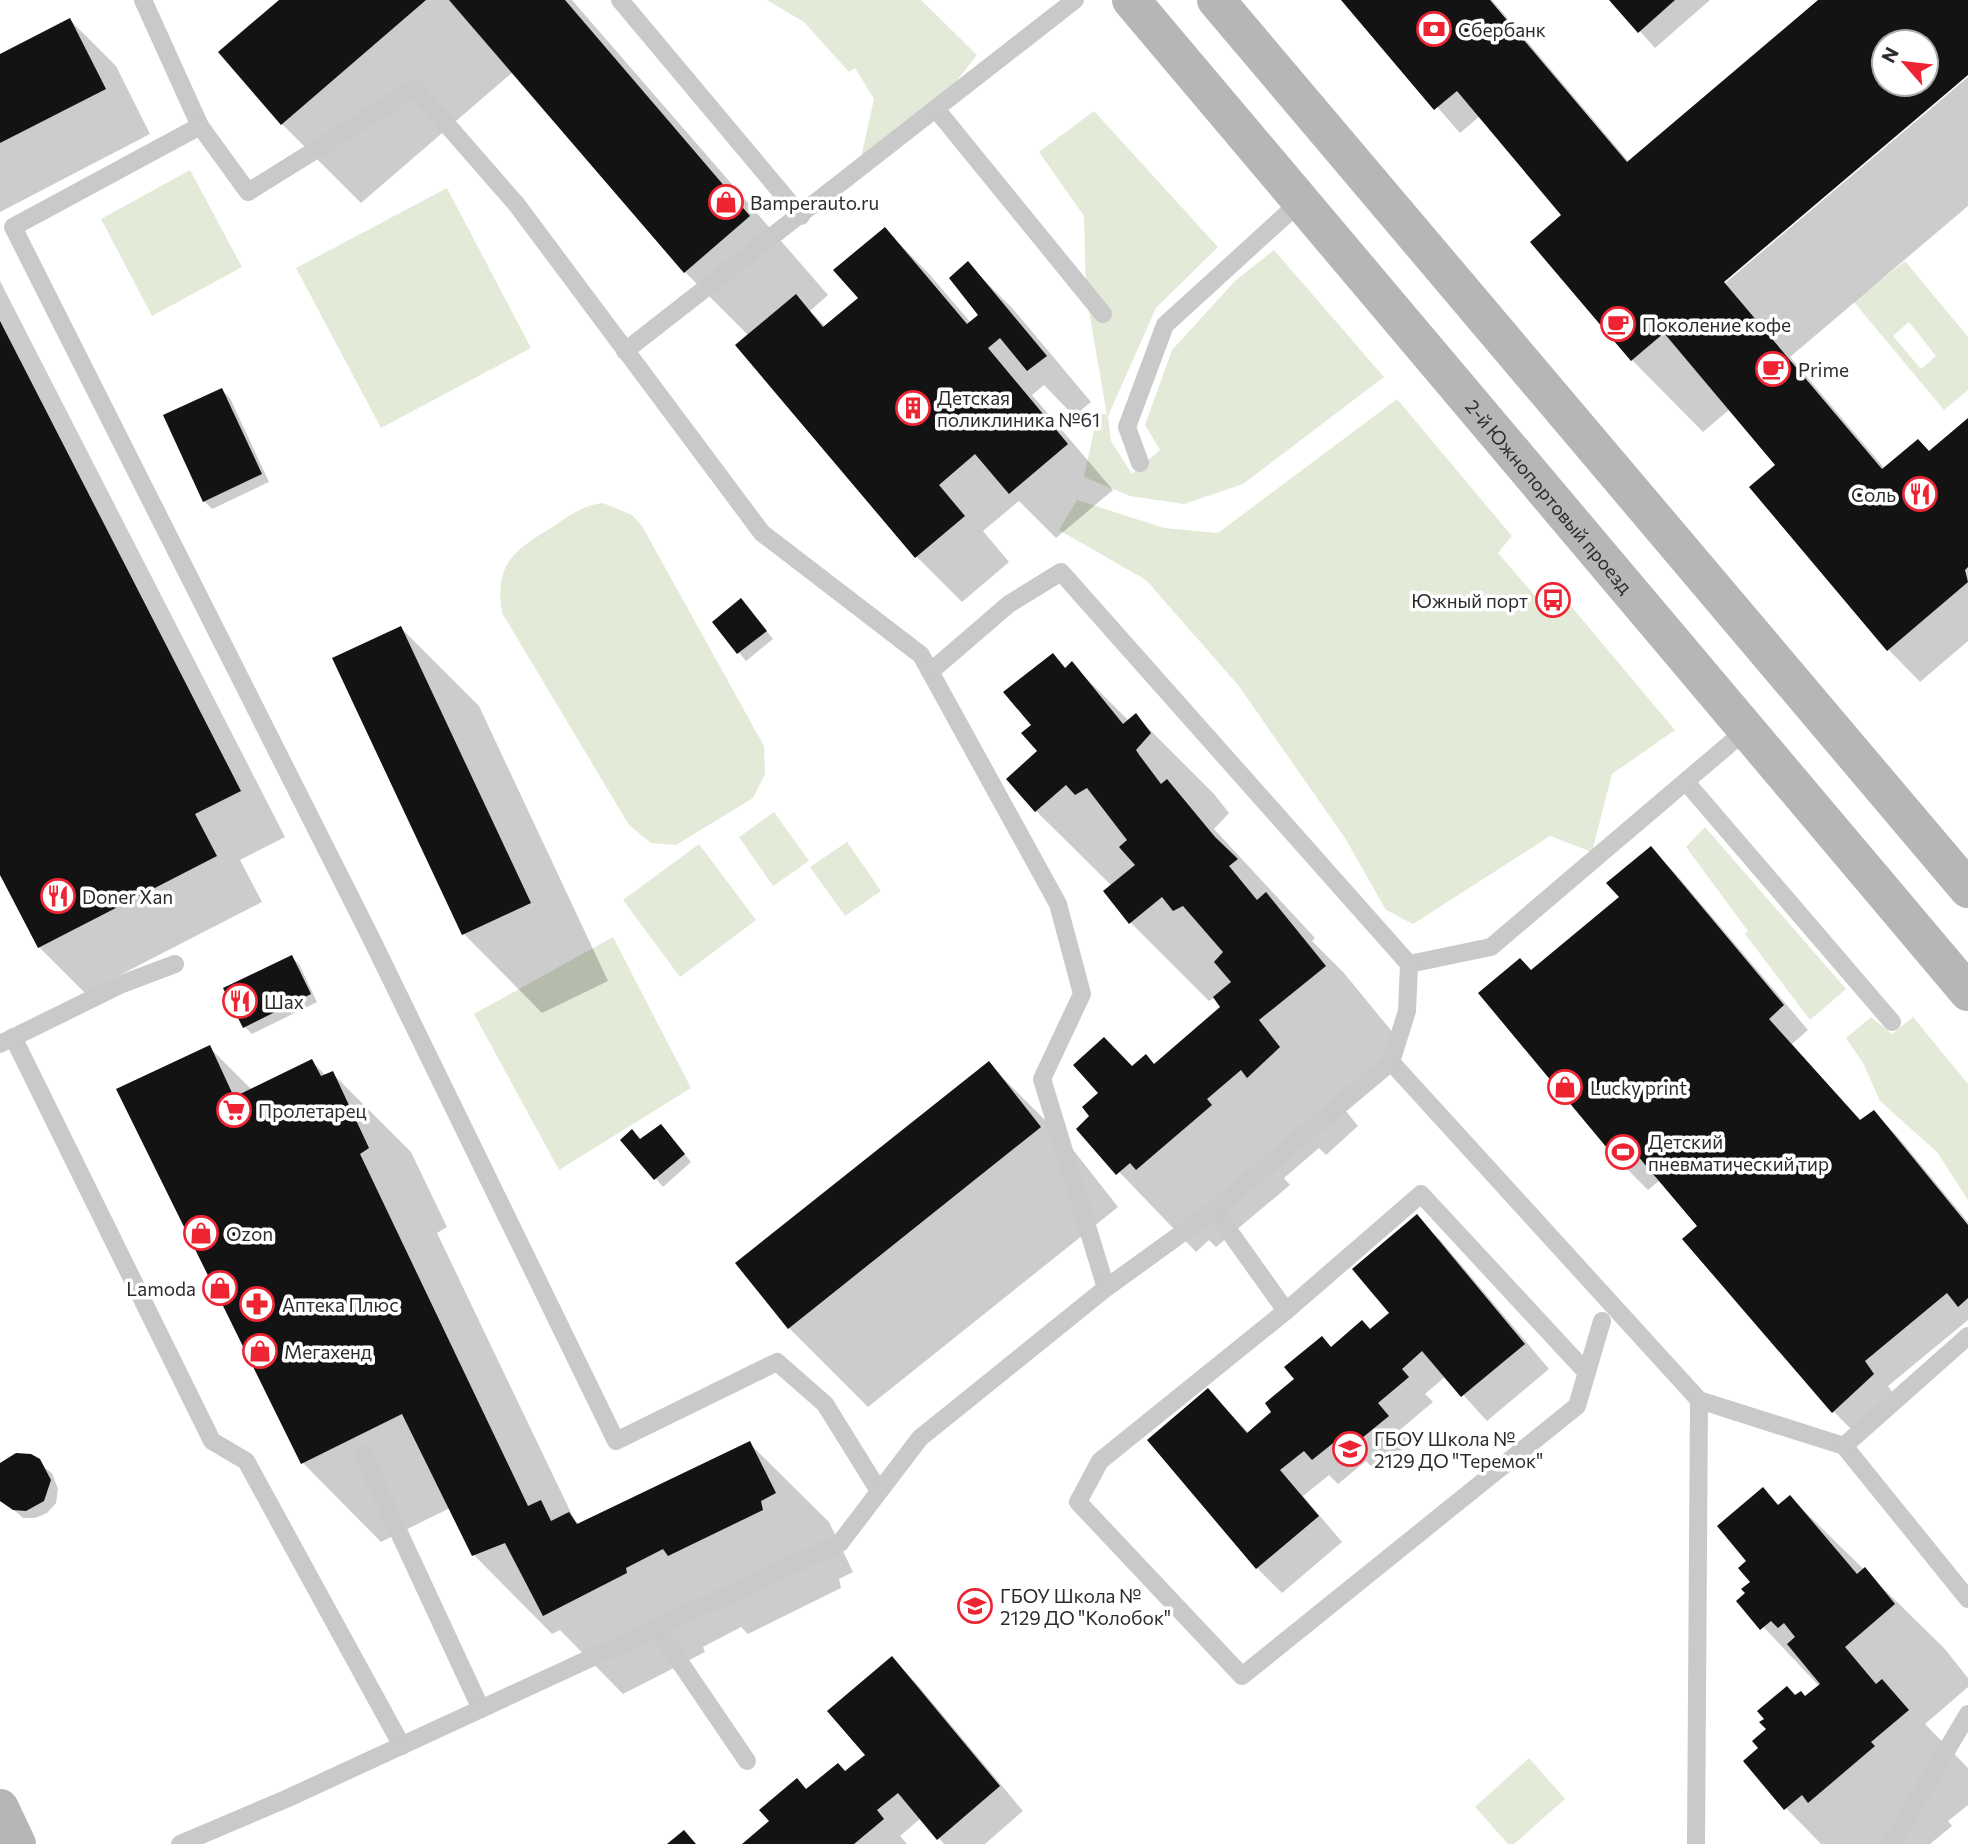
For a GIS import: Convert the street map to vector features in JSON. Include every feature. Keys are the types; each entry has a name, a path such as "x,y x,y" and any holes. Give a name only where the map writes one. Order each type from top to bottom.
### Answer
{"main road":[{"name":"2-й Южнопортовый проезд","path":"1131,0 1968,992"},
{"path":"1216,0 1968,890"},
{"path":"0,1808 17,1844"}],"lane":[{"path":"143,0 200,126 248,192 415,88 517,205 762,533 920,655 1058,904 1082,994 1042,1079 1107,1288"},
{"path":"620,0 800,216"},
{"path":"625,351 1075,0"},
{"path":"936,110 1103,314"},
{"path":"200,126 13,227 363,922 616,1441 777,1362 825,1404 879,1491"},
{"path":"1140,463 1127,427 1165,325 1301,201"},
{"path":"180,1844 402,1746 839,1543 920,1438 1107,1288 1214,1210 1391,1062 1407,1011 1409,964 1061,572 1009,604 930,672"},
{"path":"1409,964 1491,947 1746,730"},
{"path":"1686,782 1892,1022"},
{"path":"175,964 121,985 7,1041 212,1441 246,1461 402,1746"},
{"path":"1391,1062 1699,1400 1844,1446 1968,1599"},
{"path":"1587,1373 1422,1195 1286,1311 1100,1461 1078,1502 1241,1676 1577,1406 1587,1373 1602,1321"},
{"path":"1214,1210 1286,1311"},
{"path":"1844,1446 1968,1336"},
{"path":"1696,1844 1699,1400"},
{"path":"363,1455 481,1709"},
{"path":"656,1627 747,1761"},
{"path":"1891,1844 1968,1714"}],"green space":[{"path":"767,0 921,0 977,55 955,83 860,162 874,99 855,68 849,72 804,22"},
{"path":"1094,111 1218,247 1156,308 1108,416 1111,441 1132,474 1160,450 1145,425 1172,350 1235,281 1274,250 1384,377 1243,484 1184,504 1130,496 1084,477 1098,412 1107,415 1086,294 1084,216 1039,152"},
{"path":"190,170 242,267 152,316 101,219"},
{"path":"447,188 531,348 381,428 296,268"},
{"path":"1905,261 1968,337 1968,390 1944,410 1854,302","holes":["1909,322 1936,356 1921,369 1893,336"]},
{"path":"1397,399 1512,536 1498,553 1552,615 1570,605 1675,730 1612,774 1592,852 1550,836 1413,924 1386,910 1345,838 1238,685 1146,580 1059,530 1077,500 1164,528 1218,533"},
{"path":"603,503 632,515 642,526 764,746 765,774 753,798 676,845 651,843 629,825 502,613 501,581 510,559 528,543 577,511"},
{"path":"774,812 809,861 773,886 739,837"},
{"path":"1705,827 1846,989 1810,1020 1745,934 1748,931 1686,847"},
{"path":"847,842 881,891 845,916 810,867"},
{"path":"699,844 756,920 680,977 623,900"},
{"path":"613,937 691,1088 559,1170 474,1014"},
{"path":"1871,1017 1892,1034 1913,1017 1968,1084 1968,1200 1937,1152 1880,1101 1863,1063 1846,1038"},
{"path":"1529,1758 1565,1799 1514,1844 1508,1844 1475,1807"}],"building":[{"path":"279,0 426,0 281,125 218,52"},
{"path":"449,0 565,0 750,216 684,273"},
{"path":"1341,0 1490,0 1627,162 1818,0 1968,0 1968,75 1724,282 1882,469 1918,439 1929,451 1968,418 1968,567 1965,570 1968,582 1887,651 1749,487 1775,465 1664,333 1631,361 1530,242 1561,215 1457,91 1434,110"},
{"path":"1609,0 1675,0 1638,33"},
{"path":"70,18 106,89 0,143 0,54"},
{"name":"Детская поликлиника №61","path":"885,227 967,324 978,315 949,278 968,261 1047,356 1027,371 1000,338 988,348 1068,444 1009,494 975,454 939,485 965,516 915,558 735,345 796,294 823,327 858,298 833,270"},
{"path":"0,321 241,791 195,814 217,856 38,948 0,875"},
{"path":"222,388 262,474 203,502 163,415"},
{"path":"741,598 767,631 737,654 712,622"},
{"path":"401,626 531,903 462,935 332,658"},
{"path":"1053,653 1065,668 1072,661 1123,724 1136,713 1151,733 1136,750 1161,784 1167,779 1215,837 1238,859 1229,866 1257,900 1266,892 1326,966 1259,1020 1280,1047 1247,1078 1241,1070 1207,1099 1212,1105 1136,1170 1130,1163 1116,1175 1076,1129 1089,1116 1082,1107 1098,1093 1073,1065 1104,1037 1132,1066 1146,1054 1154,1064 1220,1007 1213,997 1231,982 1214,962 1223,952 1183,906 1173,911 1162,897 1129,924 1103,891 1135,865 1119,847 1127,840 1087,788 1075,795 1066,785 1035,812 1006,779 1037,751 1021,733 1031,725 1003,692"},
{"path":"1651,846 1784,1005 1769,1019 1860,1120 1874,1110 1968,1225 1968,1298 1958,1307 1947,1293 1865,1361 1874,1374 1832,1413 1682,1239 1697,1226 1637,1155 1622,1166 1478,993 1520,958 1531,970 1619,897 1606,883"},
{"path":"292,955 311,994 243,1028 223,988"},
{"path":"210,1045 234,1097 312,1059 321,1076 333,1071 369,1148 360,1154 528,1506 541,1500 551,1521 569,1512 577,1524 750,1441 776,1493 761,1501 763,1510 668,1556 663,1549 626,1568 627,1573 543,1616 505,1543 472,1556 402,1414 301,1464 116,1089"},
{"path":"989,1061 1041,1127 788,1329 735,1263"},
{"path":"661,1124 685,1154 654,1180 620,1140 632,1129 640,1139"},
{"path":"1417,1214 1525,1344 1461,1397 1422,1351 1402,1369 1409,1377 1378,1403 1389,1416 1351,1447 1342,1436 1312,1460 1304,1451 1280,1470 1319,1516 1256,1569 1147,1440 1208,1388 1247,1433 1271,1412 1265,1403 1294,1379 1284,1367 1322,1336 1331,1347 1362,1320 1370,1329 1389,1313 1352,1269"},
{"path":"16,1453 31,1454 40,1459 51,1480 44,1501 26,1511 13,1510 0,1501 0,1463"},
{"path":"1763,1487 1778,1505 1790,1495 1857,1574 1865,1567 1895,1604 1845,1647 1876,1684 1882,1679 1909,1710 1871,1742 1875,1746 1808,1803 1802,1795 1784,1810 1743,1761 1758,1748 1752,1741 1766,1729 1759,1722 1764,1719 1757,1711 1787,1686 1795,1695 1801,1691 1805,1696 1820,1684 1787,1644 1795,1637 1784,1623 1778,1628 1771,1621 1760,1630 1736,1601 1745,1593 1741,1589 1750,1582 1738,1568 1746,1561 1717,1526"},
{"path":"892,1656 1000,1786 937,1840 898,1793 877,1810 884,1819 854,1844 742,1844 769,1821 759,1810 797,1778 806,1789 838,1763 845,1771 865,1755 827,1711"},
{"path":"684,1830 696,1844 667,1844"}],"place":[{"name":"Сбербанк","path":"1434,29"},
{"name":"Bamperauto.ru","path":"726,202"},
{"name":"Поколение кофе","path":"1618,324"},
{"name":"Prime","path":"1773,369"},
{"name":"Детская поликлиника №61","path":"913,408"},
{"name":"Соль","path":"1920,494"},
{"name":"Южный порт","path":"1553,600"},
{"name":"Doner Xan","path":"58,896"},
{"name":"Шах","path":"240,1001"},
{"name":"Lucky print","path":"1565,1087"},
{"name":"Пролетарец","path":"234,1110"},
{"name":"Детский пневматический тир","path":"1623,1152"},
{"name":"Ozon","path":"201,1233"},
{"name":"Lamoda","path":"220,1288"},
{"name":"Аптека Плюс","path":"257,1304"},
{"name":"Мегахенд","path":"260,1351"},
{"name":"ГБОУ Школа № 2129 ДО \"Теремок\"","path":"1350,1449"},
{"name":"ГБОУ Школа № 2129 ДО \"Колобок\"","path":"975,1606"}]}
